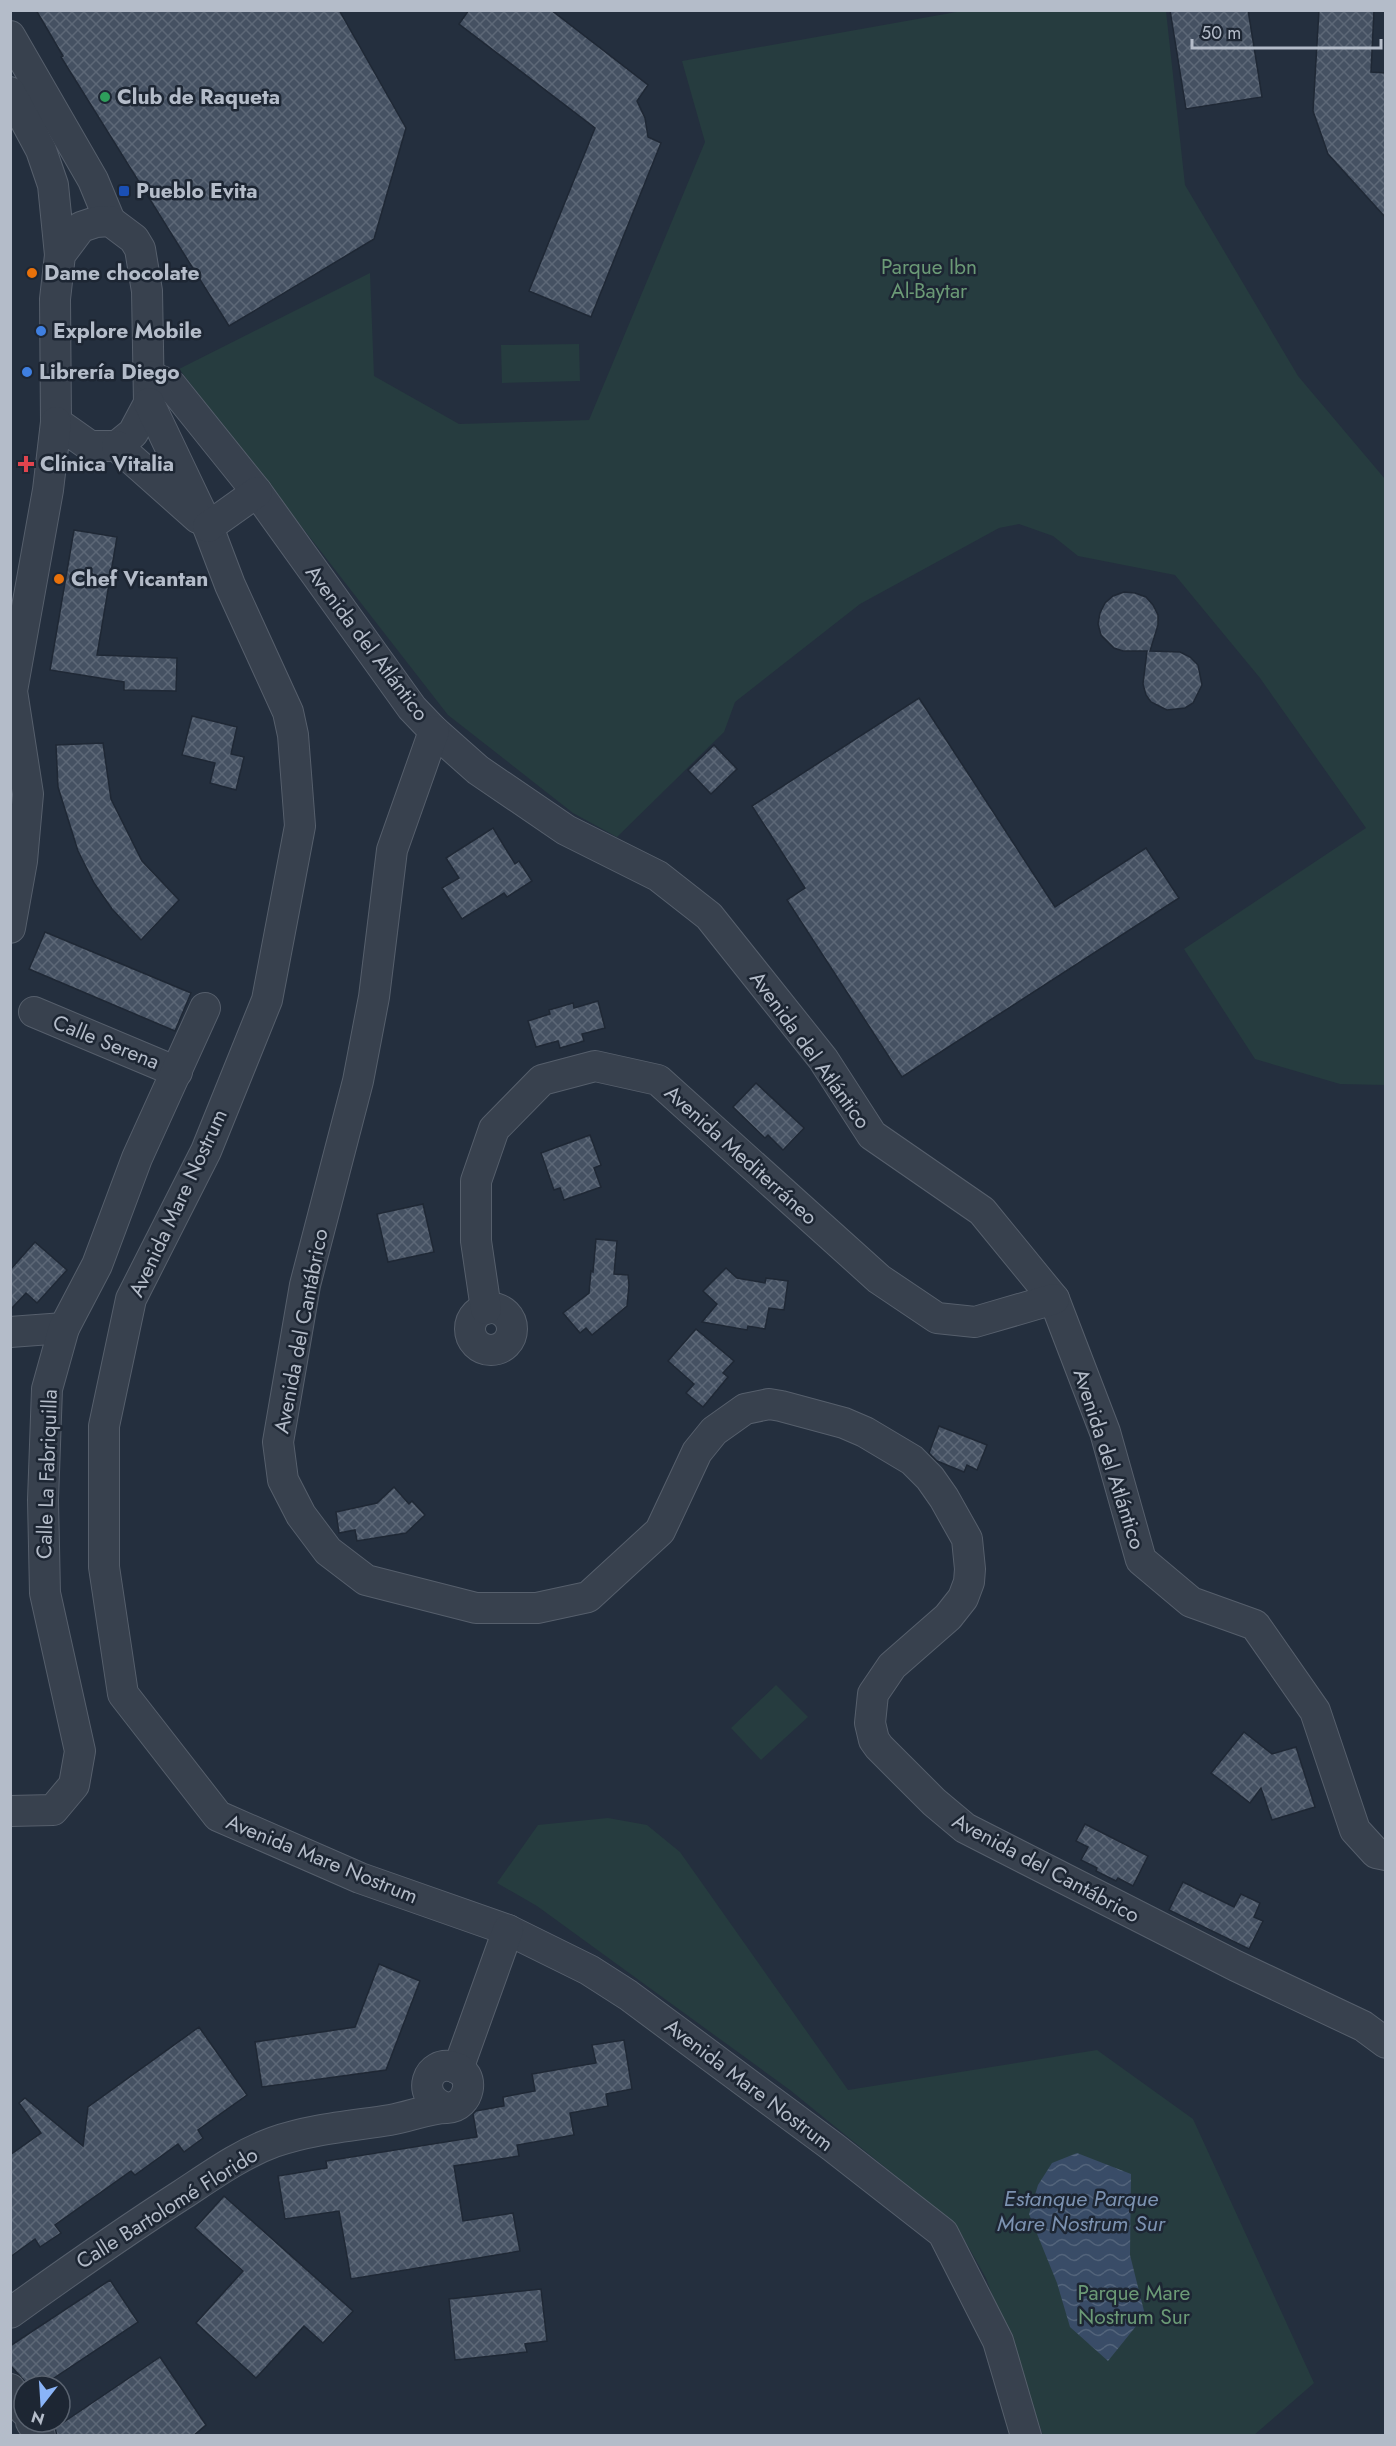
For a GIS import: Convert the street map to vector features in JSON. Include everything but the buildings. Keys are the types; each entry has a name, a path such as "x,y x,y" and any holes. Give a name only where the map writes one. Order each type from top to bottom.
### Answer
{"street":[{"path":"10,36 93,180 110,222 134,239 143,260 147,291 149,389 133,433 103,446 48,490"},
{"path":"10,92 40,150 53,185 60,255 55,299 56,422 48,490 12,691 28,794 22,861 10,928"},
{"path":"60,255 81,227 96,222 110,222"},
{"name":"Avenida del Atlántico","path":"149,389 171,385 256,492 412,708 434,731 478,770 566,830 658,876 709,916 823,1059 872,1135 982,1210 1054,1299 1105,1432 1141,1560 1191,1602 1255,1625 1315,1711 1355,1830 1376,1853 1386,1855"},
{"name":"Avenida Mare Nostrum","path":"149,389 208,527 230,585 288,712 293,735 300,826 267,1000 206,1151 131,1299 106,1415 104,1426 104,1567 123,1694 218,1816 360,1878 508,1930 589,1970 628,1995 833,2147 943,2233 998,2341 1026,2436"},
{"name":"Avenida Mare Nostrum","path":"56,422 103,446 208,527"},
{"path":"208,527 256,492"},
{"name":"Avenida del Cantábrico","path":"434,731 392,850 374,997 358,1081 305,1285 278,1442 283,1480 301,1515 328,1551 366,1580 476,1608 537,1608 588,1597 660,1532 701,1446 714,1431 745,1409 769,1404 782,1406 865,1432 912,1460 930,1478 967,1539 970,1554 969,1582 963,1598 948,1617 892,1666 873,1694 871,1732 879,1747 934,1802 965,1828 1236,1966 1363,2026 1386,2043"},
{"name":"Calle La Fabriquilla","path":"10,1810 53,1810 74,1785 80,1751 45,1593 44,1500 47,1389 64,1328 97,1265 137,1158 205,1008"},
{"name":"Calle Serena","path":"34,1012 177,1072"},
{"name":"Avenida Mediterráneo","path":"486,1309 476,1241 476,1181 494,1129 542,1080 595,1066 658,1080 879,1279 937,1318 975,1322 1054,1299"},
{"path":"10,1332 64,1328"},
{"name":"Calle Bartolomé Florido","path":"10,2313 107,2243 238,2159 271,2143 297,2134 407,2117 435,2098 456,2106 466,2096 469,2086 467,2079 458,2069 508,1930"}],"green space":[{"name":"Parque Ibn Al-Baytar","path":"962,11 1166,11 1185,185 1298,376 1385,479 1385,1085 1340,1084 1255,1059 1184,949 1366,828 1260,678 1175,575 1078,556 1053,536 1019,524 999,528 860,604 735,702 724,732 617,837 573,813 448,715 179,369 370,273 374,376 459,424 589,420 705,142 682,61"},
{"path":"579,344 580,381 502,383 501,345"},
{"path":"776,1685 808,1717 761,1760 731,1728"},
{"name":"Parque Mare Nostrum Sur","path":"608,1818 647,1825 680,1852 848,2090 1097,2050 1193,2119 1314,2383 1254,2435 1043,2435 986,2278 956,2225 790,2090 537,1906 497,1883 538,1825"}],"water":[{"name":"Estanque Parque Mare Nostrum Sur","path":"1077,2153 1131,2174 1130,2255 1145,2315 1108,2361 1070,2327 1057,2283 1029,2214 1038,2185 1052,2163"}],"place":[{"name":"Club de Raqueta","path":"105,97"},
{"name":"Pueblo Evita","path":"124,191"},
{"name":"Dame chocolate","path":"32,273"},
{"name":"Explore Mobile","path":"41,331"},
{"name":"Librería Diego","path":"27,372"},
{"name":"Clínica Vitalia","path":"26,464"},
{"name":"Chef Vicantan","path":"59,579"}]}
